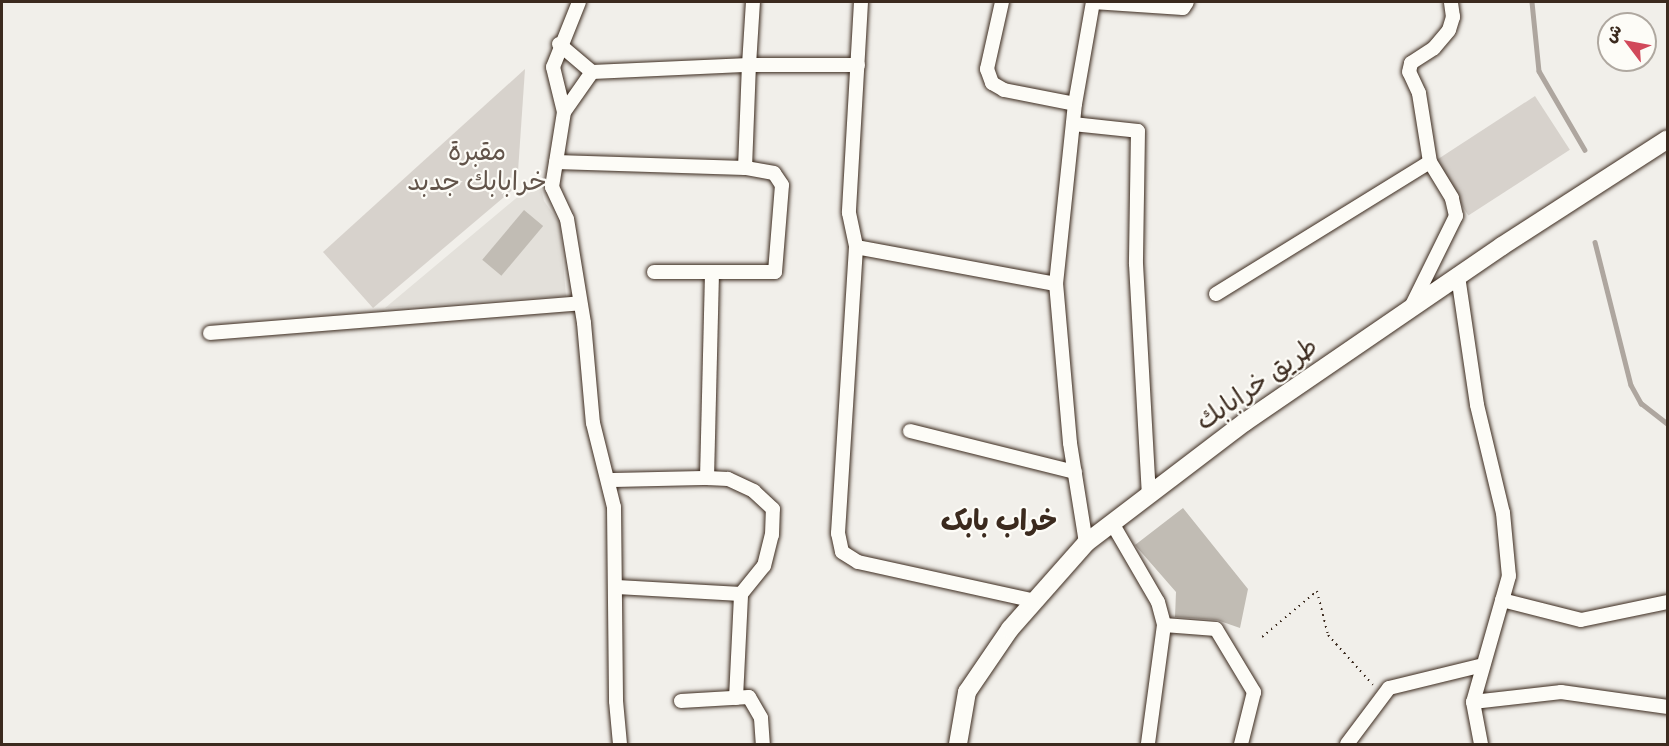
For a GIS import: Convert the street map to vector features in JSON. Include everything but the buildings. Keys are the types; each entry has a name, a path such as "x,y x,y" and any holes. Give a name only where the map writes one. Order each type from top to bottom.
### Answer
{"main road":[{"name":"طريق خرابابك","path":"958,744 967,692 1010,629 1086,543 1245,422 1458,276 1667,141"}],"street":[{"path":"579,2 560,44 553,67 564,112 552,188 567,219 580,303 593,423 609,480 617,587 616,700 620,744"},
{"path":"745,168 753,2"},
{"path":"861,2 849,213 856,248 837,533 842,552 858,562 1035,601"},
{"path":"1002,2 987,69 992,83 1004,90 1075,104"},
{"path":"1086,543 1075,471 1056,284 1075,104 1093,2 1183,8 1187,2"},
{"path":"1410,309 1456,216 1452,198 1430,162 1419,93 1409,72 1411,63 1434,48 1449,30 1453,17 1451,2"},
{"path":"560,44 592,72 749,64 858,65"},
{"path":"564,112 592,72"},
{"path":"1073,124 1138,131 1136,264 1149,495"},
{"path":"556,162 745,168 774,173 782,185 775,272 654,272"},
{"path":"1216,294 1430,162"},
{"path":"856,248 1056,284"},
{"path":"707,478 712,272"},
{"path":"1458,276 1477,405 1503,513 1509,576 1473,702 1481,744"},
{"path":"210,333 580,303"},
{"path":"910,431 1075,471"},
{"path":"609,480 707,478 736,483 754,492 773,509 772,535 764,566 741,594 736,698"},
{"path":"1112,523 1158,602 1164,625 1148,744"},
{"path":"617,587 741,594"},
{"path":"1502,600 1581,620 1668,602"},
{"path":"1164,625 1216,629 1254,692 1241,744"},
{"path":"1347,744 1389,688 1483,665"},
{"path":"1473,702 1561,692 1668,707"},
{"path":"681,701 749,697 761,718 763,744"}],"path":[{"path":"1262,637 1317,591 1328,635 1383,696"}],"shaded area":[{"path":"539,179 544,201 560,224 566,296 385,308"}],"green space":[{"name":"مقبرة خرابابك جدبد","path":"525,69 517,186 373,308 323,252"},
{"path":"1535,96 1570,150 1468,216 1434,162"}],"waterway":[{"path":"1532,2 1539,71 1585,150"},
{"path":"1595,242 1631,385 1641,403 1668,424"}],"district":[{"name":"خراب بابک","path":"999,521"}]}
